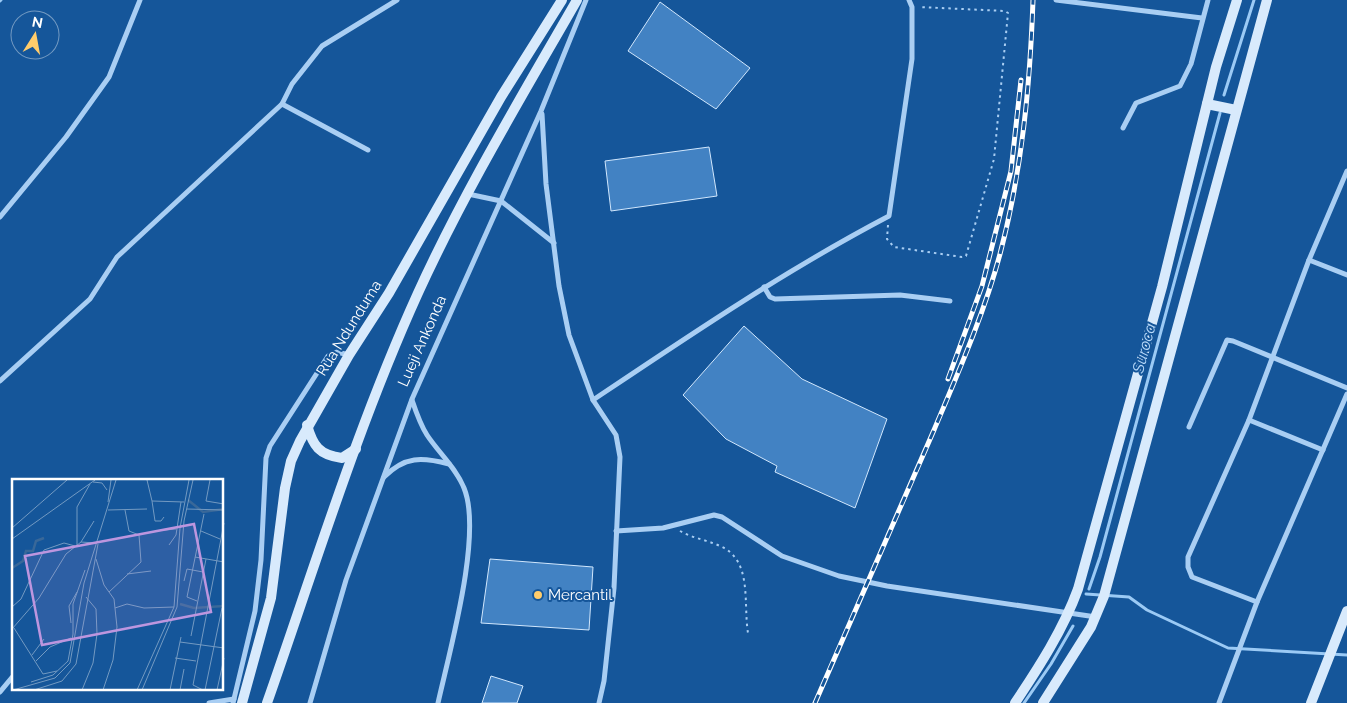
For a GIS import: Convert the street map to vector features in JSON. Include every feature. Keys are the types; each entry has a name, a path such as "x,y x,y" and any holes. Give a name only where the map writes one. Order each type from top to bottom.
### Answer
{"main road":[{"path":"467,194 577,0"},
{"path":"1015,703 1046,655 1070,612 1078,589 1162,287 1207,104 1237,0"},
{"path":"1043,703 1069,665 1096,617 1104,596 1267,0"},
{"name":"Rua Ndunduma","path":"237,702 271,598 285,488 291,461 307,425 389,293 501,97 559,1"},
{"path":"1207,104 1236,110"},
{"name":"Lueji Ankonda","path":"356,449 418,292 467,194"},
{"path":"307,425 314,445 326,455 342,458 356,449"},
{"path":"267,703 356,449"},
{"path":"1311,703 1347,611"}],"street":[{"path":"0,217 66,136 109,77 140,0"},
{"path":"0,381 90,299 117,257 282,104 292,84 322,46 397,0"},
{"name":"Lueji Ankonda","path":"310,703 346,580 412,399 541,111 586,0"},
{"path":"593,400 764,287 821,252 889,216 912,59 912,7 909,0"},
{"path":"1056,0 1202,18"},
{"path":"1123,128 1136,103 1180,86 1192,64 1200,39 1202,18 1208,0"},
{"path":"282,104 368,150"},
{"path":"541,111 546,184 559,286 569,335 593,400 616,435 620,457 614,588 604,680 599,703"},
{"path":"1257,602 1192,577 1188,567 1188,557 1249,420 1309,260 1347,171"},
{"path":"467,194 501,201 554,243"},
{"path":"1309,260 1347,275"},
{"path":"764,287 768,295 775,299 900,295 950,301"},
{"path":"1189,427 1227,340 1347,388"},
{"path":"209,703 237,702 255,611 261,560 264,473 270,446 328,356 337,352 349,355"},
{"path":"1219,703 1257,602 1347,394"},
{"path":"412,399 426,433 450,464 465,489 470,530 463,589 438,703"},
{"path":"1249,420 1323,450"},
{"path":"382,478 395,466 408,461 420,459 450,464"},
{"path":"616,531 674,526 714,516 722,518 782,556 839,576 887,586 1096,617"},
{"path":"0,692 12,677"}],"path":[{"path":"889,216 887,239 894,247 966,256 994,159 1008,13 1005,11 912,7"},
{"path":"674,526 681,533 720,546 735,556 744,583 748,633"}],"building":[{"path":"660,2 750,68 716,109 628,51"},
{"path":"709,147 717,196 611,211 605,161"},
{"path":"744,326 802,379 887,419 855,508 775,472 777,466 726,439 683,395"},
{"name":"Mercantil","path":"490,559 593,567 589,630 481,623"},
{"path":"491,676 523,686 517,703 482,703"}],"waterway":[{"name":"Suroca","path":"1224,95 1254,0"},
{"name":"Suroca","path":"1089,589 1100,557 1220,113"},
{"path":"1086,594 1129,597 1147,610 1228,648 1347,655"},
{"path":"1024,703 1051,664 1073,626"}],"railway":[{"path":"815,703 952,387 994,276 1008,222 1024,128 1033,0"},
{"path":"948,379 982,286 1011,171 1021,80"}],"place":[{"name":"Mercantil","path":"538,595"}]}
